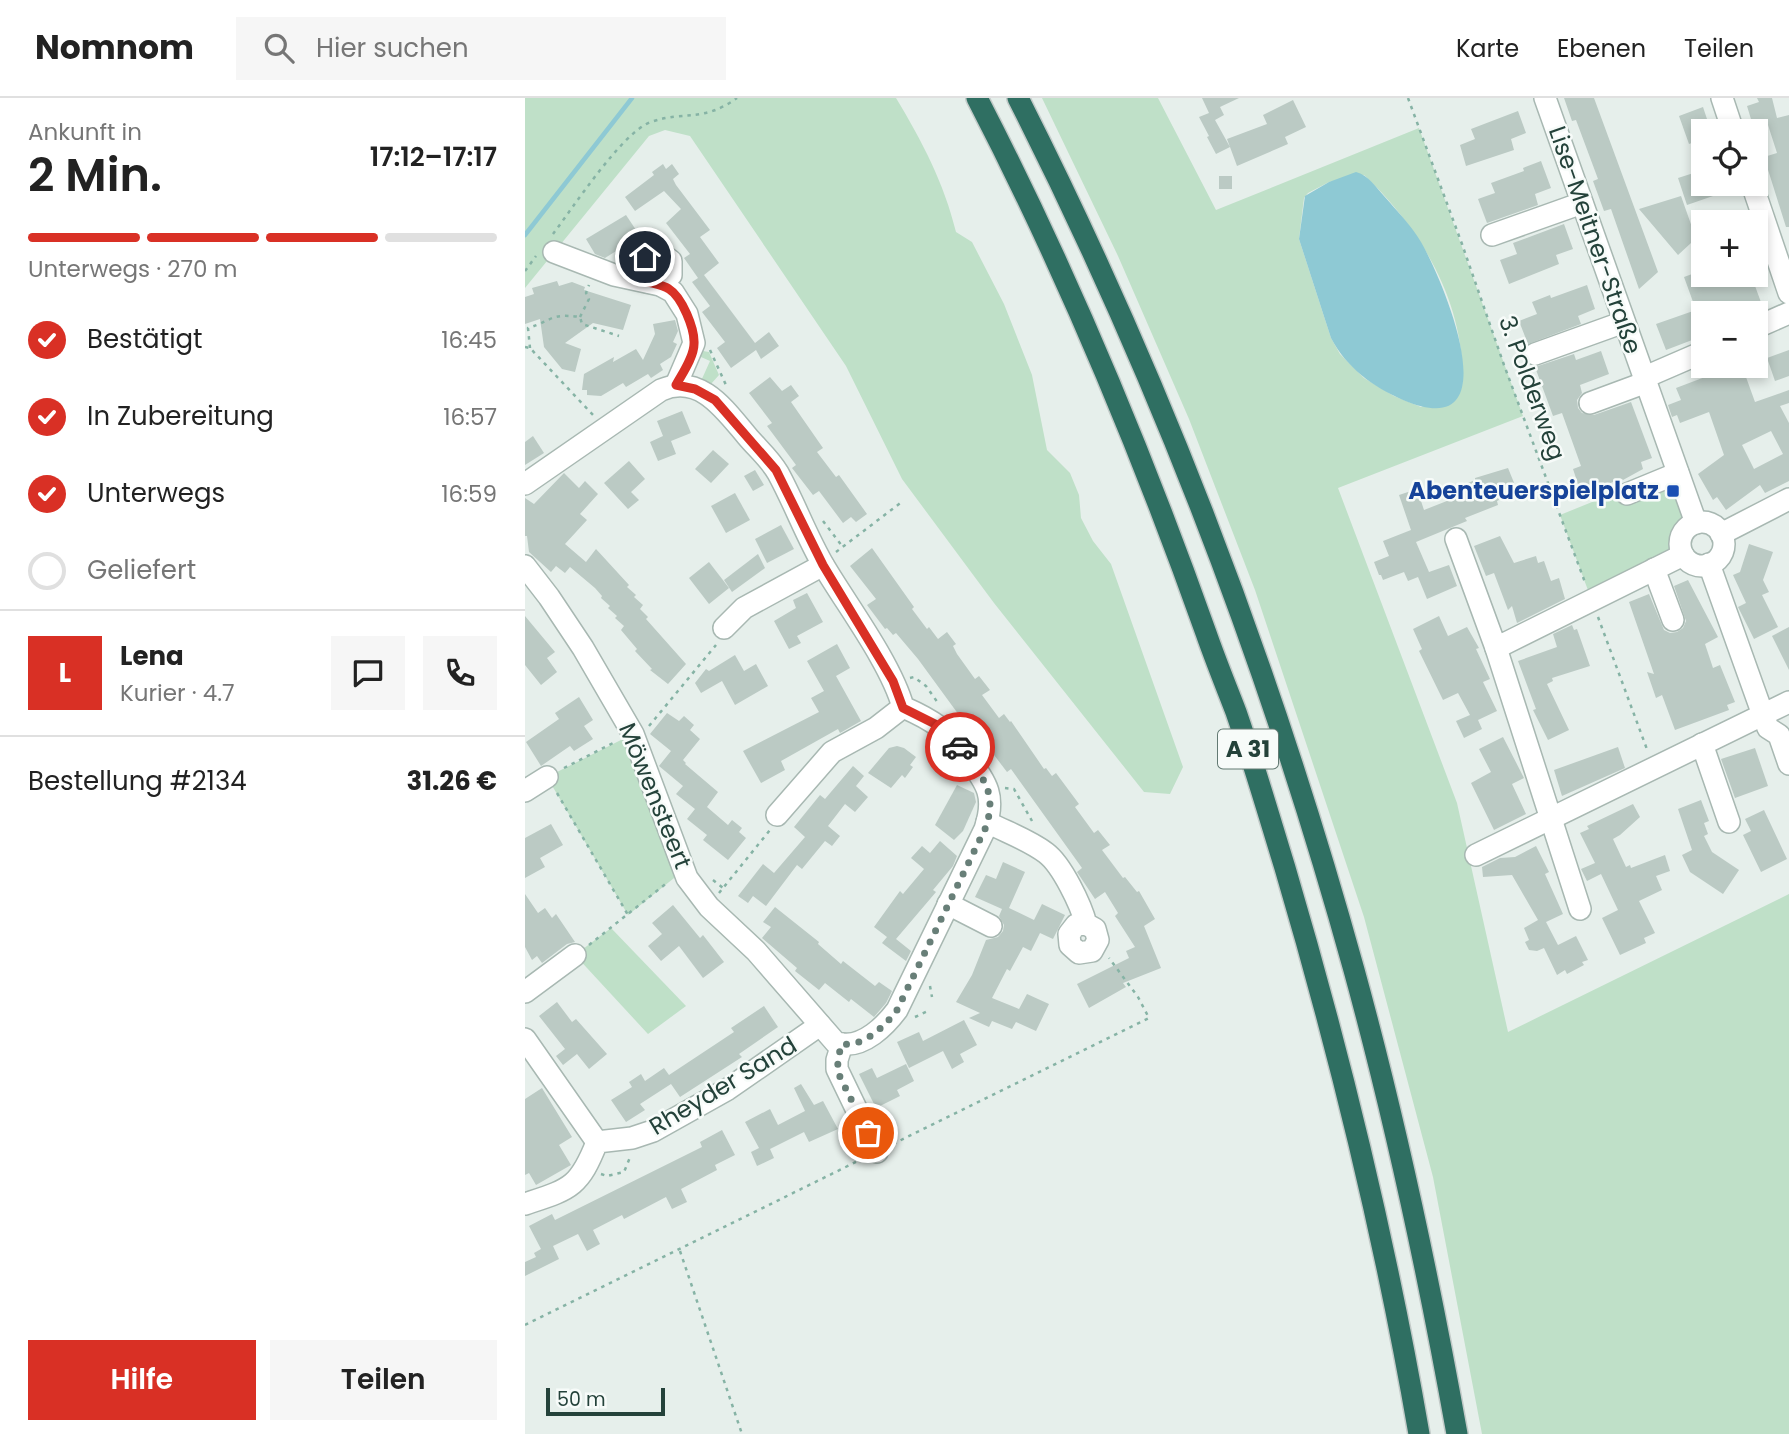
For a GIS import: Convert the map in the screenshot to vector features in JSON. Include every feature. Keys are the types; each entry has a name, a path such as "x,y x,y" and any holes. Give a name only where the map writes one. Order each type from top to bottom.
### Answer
{"highway":[{"name":"A 31","path":"977,98 1052,255 1132,437 1194,594 1236,712 1263,794 1325,1007 1376,1214 1419,1434"},
{"name":"A 31","path":"1018,98 1096,261 1157,400 1197,498 1274,709 1328,880 1383,1082 1417,1225 1457,1434"}],"street":[{"name":"Lise-Meitner-Straße","path":"1545,98 1696,523"},
{"path":"1724,99 1730,119"},
{"path":"1756,196 1789,293"},
{"path":"1492,236 1582,203"},
{"path":"548,246 595,268 669,289 680,300 687,314 694,343 676,385"},
{"path":"1768,322 1789,313"},
{"path":"1535,354 1624,322"},
{"path":"1644,380 1691,358"},
{"name":"Lise-Meitner-Straße","path":"1590,403 1644,380"},
{"path":"525,484 654,394 676,385 695,389 715,400 776,470 823,565 893,681 903,708 931,721 948,733 988,786 990,808 987,822 920,965 891,1019 880,1030 861,1041 851,1045 842,1044 837,1067 877,1152"},
{"path":"1627,495 1678,473"},
{"path":"1721,534 1789,499"},
{"path":"1696,523 1711,524 1721,534 1724,542 1722,552 1709,564 1695,564 1683,555 1681,537 1687,528 1696,523"},
{"path":"1456,539 1496,648 1580,908"},
{"path":"1496,648 1683,555"},
{"path":"1709,564 1768,728 1779,735 1789,764"},
{"path":"724,628 744,608 823,565"},
{"name":"Möwensteert","path":"525,566 583,648 635,738 684,870 709,906 755,951 836,1043 842,1044"},
{"path":"1654,569 1673,620"},
{"path":"1476,855 1789,702"},
{"path":"777,815 832,752 876,728 903,708"},
{"path":"1702,744 1729,822"},
{"path":"525,791 547,777"},
{"path":"987,822 1051,857 1081,905 1092,932"},
{"path":"948,904 992,926"},
{"path":"525,992 575,955"},
{"name":"Rheyder Sand","path":"597,1142 632,1138 653,1131 728,1089 820,1025"},
{"path":"525,1039 597,1142 585,1169 571,1186 525,1204"}],"path":[{"path":"525,271 548,246 634,133 647,123 712,113 737,98"},
{"name":"3. Polderweg","path":"1408,98 1508,378 1653,768"},
{"path":"595,268 586,293 589,299 580,317 582,324 619,336"},
{"path":"530,348 529,328 562,314 580,317"},
{"path":"694,343 709,349 727,383 715,400"},
{"path":"525,347 530,348 604,428"},
{"path":"823,565 842,546 903,501"},
{"path":"628,915 547,777 635,738 722,636 724,628"},
{"path":"893,681 913,677 926,686 940,706 931,721"},
{"path":"988,786 1014,789 1033,823 1029,843"},
{"path":"709,906 775,823 777,815"},
{"path":"575,955 684,870"},
{"path":"525,1325 1149,1018 1138,997 1092,932"},
{"path":"585,1169 607,1176 624,1172 630,1160 632,1138"},
{"path":"680,1251 742,1434"}],"green space":[{"path":"525,98 896,98 931,163 956,232 972,242 1004,304 1032,375 1047,450 1070,473 1079,495 1081,518 1093,541 1111,564 1183,767 1170,794 1144,792 994,603 902,479 846,366 690,136 665,130 649,136 525,288"},
{"path":"1042,98 1158,98 1216,210 1419,128 1523,416 1338,488 1457,803 1508,1032 1789,894 1789,1434 1482,1434 1433,1177 1364,917 1255,590 1189,419 1118,256","holes":["1364,175 1404,219 1436,270 1457,327 1462,357 1462,387 1421,407 1394,396 1364,378 1340,354 1331,338 1299,239 1304,198 1329,182"]},
{"path":"703,351 709,352 719,375 711,384 701,388 701,381 710,361 701,357"},
{"path":"1676,468 1687,528 1681,537 1680,546 1592,601 1560,515"},
{"path":"633,734 684,870 628,915 547,777"},
{"path":"611,928 686,1006 648,1034 575,955"}],"water":[{"path":"1356,172 1371,182 1404,218 1431,262 1454,322 1462,354 1463,381 1455,401 1436,408 1403,400 1381,389 1353,367 1331,338 1299,239 1305,196 1329,182"}],"building":[{"path":"1202,98 1239,98 1220,107 1224,115 1215,120 1230,147 1216,154 1199,117 1209,113"},
{"path":"1564,98 1594,98 1658,272 1639,289 1611,209 1604,211 1593,181 1598,179 1576,120 1572,121"},
{"path":"1757,98 1772,98 1777,118 1789,115 1789,227 1786,227 1768,170 1768,156 1777,153 1768,119 1751,119 1747,106 1759,102"},
{"path":"1293,100 1306,127 1285,137 1288,144 1237,166 1227,139 1267,124 1263,115"},
{"path":"1703,107 1707,119 1691,119 1691,143 1689,144 1679,116"},
{"path":"1518,111 1526,133 1511,139 1514,150 1466,166 1460,145 1475,139 1471,129"},
{"path":"1541,161 1551,188 1535,194 1538,205 1487,223 1478,199 1495,193 1491,183 1524,171 1523,168"},
{"path":"663,164 666,169 672,164 679,174 673,179 676,185 710,230 700,237 719,263 704,275 755,343 769,332 779,346 761,359 756,350 731,368 717,348 725,342 702,312 710,306 692,282 698,278 684,258 690,254 666,223 681,209 664,191 635,211 625,197 654,175 652,172"},
{"path":"1691,174 1691,196 1713,196 1687,205 1678,178"},
{"path":"1219,176 1232,176 1232,189 1219,189"},
{"path":"1681,196 1691,224 1691,243 1678,255 1639,209"},
{"path":"626,215 640,236 605,258 595,254 586,239"},
{"path":"1564,224 1573,249 1556,255 1559,264 1509,284 1500,260 1517,254 1513,243"},
{"path":"1691,274 1691,287 1755,287 1761,301 1693,301 1684,277"},
{"path":"557,281 559,286 572,282 585,287 584,290 631,305 623,330 593,323 565,343 581,349 575,372 562,369 544,347 540,319 525,324 525,297 534,294 532,288"},
{"path":"1587,285 1595,309 1578,316 1581,324 1528,344 1519,321 1537,314 1532,302"},
{"path":"1691,312 1691,340 1666,350 1656,324"},
{"path":"675,320 678,331 673,342 677,344 671,357 660,364 663,370 651,378 648,374 626,387 623,383 601,396 587,395 587,390 582,390 584,374 614,357 613,362 636,349 643,360 655,334 653,324"},
{"path":"1789,350 1789,376 1775,381 1768,358"},
{"path":"1601,351 1609,374 1580,385 1582,393 1577,400 1578,408 1582,413 1594,415 1631,402 1652,458 1641,462 1643,469 1623,480 1581,493 1573,469 1581,466 1562,413 1553,416 1535,367 1574,354 1576,360"},
{"path":"770,377 782,391 791,385 799,396 791,402 823,448 817,452 836,477 839,475 867,514 856,522 851,517 843,523 819,491 813,495 792,468 796,465 767,426 772,423 749,393"},
{"path":"1702,378 1746,378 1755,402 1789,390 1789,403 1780,406 1789,423 1789,481 1765,493 1760,485 1726,510 1717,497 1713,500 1698,474 1724,455 1709,412 1680,423 1677,415 1672,417 1668,405 1681,400 1676,388","holes":["1771,431 1783,454 1754,469 1742,445"]},
{"path":"682,411 691,433 671,441 676,454 658,461 650,442 663,436 657,421"},
{"path":"533,436 544,453 525,465 525,442"},
{"path":"713,450 729,464 711,483 695,469"},
{"path":"629,461 645,479 631,492 639,500 628,509 604,483"},
{"path":"1508,468 1517,490 1497,501 1498,505 1465,518 1467,521 1416,542 1429,572 1449,565 1457,586 1427,599 1418,577 1408,581 1404,572 1383,580 1374,562 1389,556 1383,541 1411,530 1399,495 1417,489 1424,510 1457,497 1455,492 1469,487 1468,483 1475,478"},
{"path":"755,470 764,485 753,491 744,476"},
{"path":"564,473 579,488 585,481 598,494 580,514 587,520 565,544 586,562 596,549 629,585 627,587 636,595 634,597 643,605 640,609 648,617 646,619 686,664 668,684 650,670 652,669 635,651 637,649 621,630 624,626 615,618 617,616 608,608 610,606 595,588 570,567 565,573 556,566 551,572 529,552 525,536 525,498 534,504"},
{"path":"735,493 750,520 726,533 711,506"},
{"path":"781,525 794,549 767,563 755,539"},
{"path":"1500,536 1514,563 1536,556 1538,563 1544,561 1551,581 1559,578 1565,599 1517,623 1512,606 1508,610 1494,573 1486,576 1474,546"},
{"path":"1749,544 1773,552 1763,580 1769,592 1762,595 1778,627 1754,639 1738,607 1746,603 1733,575 1740,572"},
{"path":"872,548 927,629 929,627 938,639 947,632 956,644 953,646 957,654 975,679 979,676 990,690 982,695 999,718 1004,714 1011,721 1044,769 1052,776 1056,773 1079,804 1075,807 1094,833 1098,830 1110,845 1102,850 1123,878 1139,891 1155,919 1144,926 1161,968 1123,983 1126,987 1089,1008 1077,984 1129,958 1126,951 1135,947 1115,916 1118,913 1105,892 1095,899 1077,872 1082,868 1011,769 1007,772 978,734 975,737 918,659 896,633 893,635 885,629 867,605 876,599 850,566"},
{"path":"758,554 765,568 732,592 724,580"},
{"path":"709,562 729,588 709,604 689,578"},
{"path":"1688,580 1718,637 1705,644 1713,668 1720,665 1735,702 1727,705 1729,710 1675,730 1662,695 1656,698 1647,672 1654,674 1629,602 1649,594 1664,630 1677,632 1683,628 1686,621 1674,586"},
{"path":"807,593 823,622 797,636 801,643 789,649 774,621 796,608 793,600"},
{"path":"525,616 555,652 547,658 557,672 541,685 525,665"},
{"path":"1439,616 1448,636 1467,627 1479,648 1476,649 1490,679 1483,682 1497,711 1478,720 1482,729 1464,738 1456,721 1470,715 1458,693 1443,700 1419,651 1422,649 1413,629"},
{"path":"1572,625 1574,630 1577,629 1590,666 1552,678 1553,681 1547,684 1569,730 1548,740 1533,710 1536,709 1518,661 1557,647 1553,634"},
{"path":"1789,627 1789,670 1772,636"},
{"path":"837,644 850,668 836,676 861,721 840,733 838,729 781,761 785,770 761,783 743,751 819,712 811,698 824,691 807,661"},
{"path":"735,655 744,671 756,664 768,686 735,705 722,681 701,693 695,683 706,669 709,671"},
{"path":"579,697 593,720 584,726 593,739 574,751 570,746 541,766 526,742 559,719 555,713"},
{"path":"667,713 679,721 684,716 694,725 690,730 700,739 683,760 718,792 707,807 728,825 732,820 742,828 739,832 746,838 728,860 703,840 707,835 687,819 695,809 676,794 683,786 659,766 671,751 650,734"},
{"path":"1503,737 1524,778 1512,784 1526,814 1494,830 1471,783 1491,772 1479,749"},
{"path":"897,746 916,757 905,778 902,775 891,788 868,773 889,748"},
{"path":"1618,747 1625,768 1562,796 1554,770"},
{"path":"1755,748 1768,786 1735,798 1721,759"},
{"path":"853,766 864,776 856,786 868,797 855,812 845,804 828,826 840,836 832,846 825,841 802,869 797,865 766,906 753,896 748,903 738,896 763,864 774,873 805,837 794,827 820,795 825,799"},
{"path":"957,785 974,793 976,802 963,831 954,840 935,825"},
{"path":"1701,800 1709,821 1704,823 1708,834 1704,836 1712,852 1739,870 1723,894 1690,872 1682,855 1692,850 1678,809"},
{"path":"1633,804 1640,817 1613,839 1626,867 1630,865 1631,868 1665,855 1670,871 1656,876 1662,890 1639,901 1655,933 1644,938 1646,943 1620,955 1602,918 1618,910 1601,874 1587,881 1581,869 1595,863 1580,833 1589,829 1587,826"},
{"path":"1764,810 1787,859 1761,872 1743,835 1751,831 1745,819"},
{"path":"551,824 563,845 540,858 545,867 525,878 525,838"},
{"path":"940,841 957,856 953,866 933,890 936,892 896,939 911,951 906,961 882,943 887,937 874,927 900,891 903,894 924,869 911,858 922,846 930,853"},
{"path":"1536,846 1549,872 1545,874 1563,914 1546,922 1558,945 1576,936 1588,960 1567,974 1565,970 1557,975 1544,948 1529,950 1525,942 1529,940 1524,928 1538,920 1512,875 1483,877 1482,867 1500,858 1515,857"},
{"path":"1003,862 1025,872 1009,908 1034,920 1042,904 1065,915 1053,939 1040,933 1031,951 1023,947 1010,971 1007,969 992,998 1019,1009 1027,994 1049,1004 1036,1031 1016,1022 1012,1029 992,1021 989,1027 969,1018 980,1013 956,1002 972,975 986,940 998,937 1003,931 1004,925 999,916 1002,909 975,897 986,875 996,879"},
{"path":"525,894 538,913 545,908 552,918 556,914 575,942 567,944 542,963 537,956 532,960 525,947"},
{"path":"673,905 700,938 703,935 724,962 703,978 679,946 661,961 648,946 662,934 652,923"},
{"path":"775,907 819,942 818,944 841,964 843,961 875,986 879,982 892,991 874,1017 825,983 819,990 795,971 797,968 762,938 771,927 763,922"},
{"path":"557,1002 572,1022 576,1019 607,1054 589,1069 577,1054 563,1065 556,1056 565,1049 539,1016"},
{"path":"764,1006 778,1027 739,1054 742,1057 680,1097 671,1084 640,1104 645,1110 626,1122 611,1100 632,1087 629,1082 641,1074 645,1081 664,1068 669,1075 734,1032 731,1028"},
{"path":"964,1020 977,1045 960,1054 964,1062 952,1069 943,1051 909,1068 897,1042 919,1032 923,1041"},
{"path":"906,1064 914,1081 897,1090 900,1096 876,1108 859,1074 872,1068 877,1078"},
{"path":"801,1084 814,1105 823,1101 838,1129 809,1142 804,1132 770,1149 774,1158 757,1166 751,1152 759,1148 745,1122 770,1109 778,1125 805,1111 794,1088"},
{"path":"542,1088 572,1137 559,1145 571,1165 536,1185 529,1173 525,1175 525,1099"},
{"path":"722,1130 735,1155 715,1165 717,1170 681,1189 687,1202 672,1209 666,1197 624,1219 622,1215 593,1230 600,1244 587,1251 578,1234 553,1246 559,1259 525,1276 525,1262 536,1257 534,1253 541,1249 529,1226 552,1214 555,1220 702,1147 700,1142"}],"waterway":[{"path":"525,235 632,98"}],"way so far":[{"path":"868,1133 840,1077 837,1060 842,1044 854,1044 880,1030 897,1010 985,829 990,808 988,786 960,747"}],"place":[{"name":"Abenteuerspielplatz","path":"1673,491"}],"route":[{"path":"645,257 640,270 648,282 669,289 680,300 692,332 693,349 676,385 695,389 715,400 776,470 823,565 893,681 903,708 941,727 960,747"}]}
